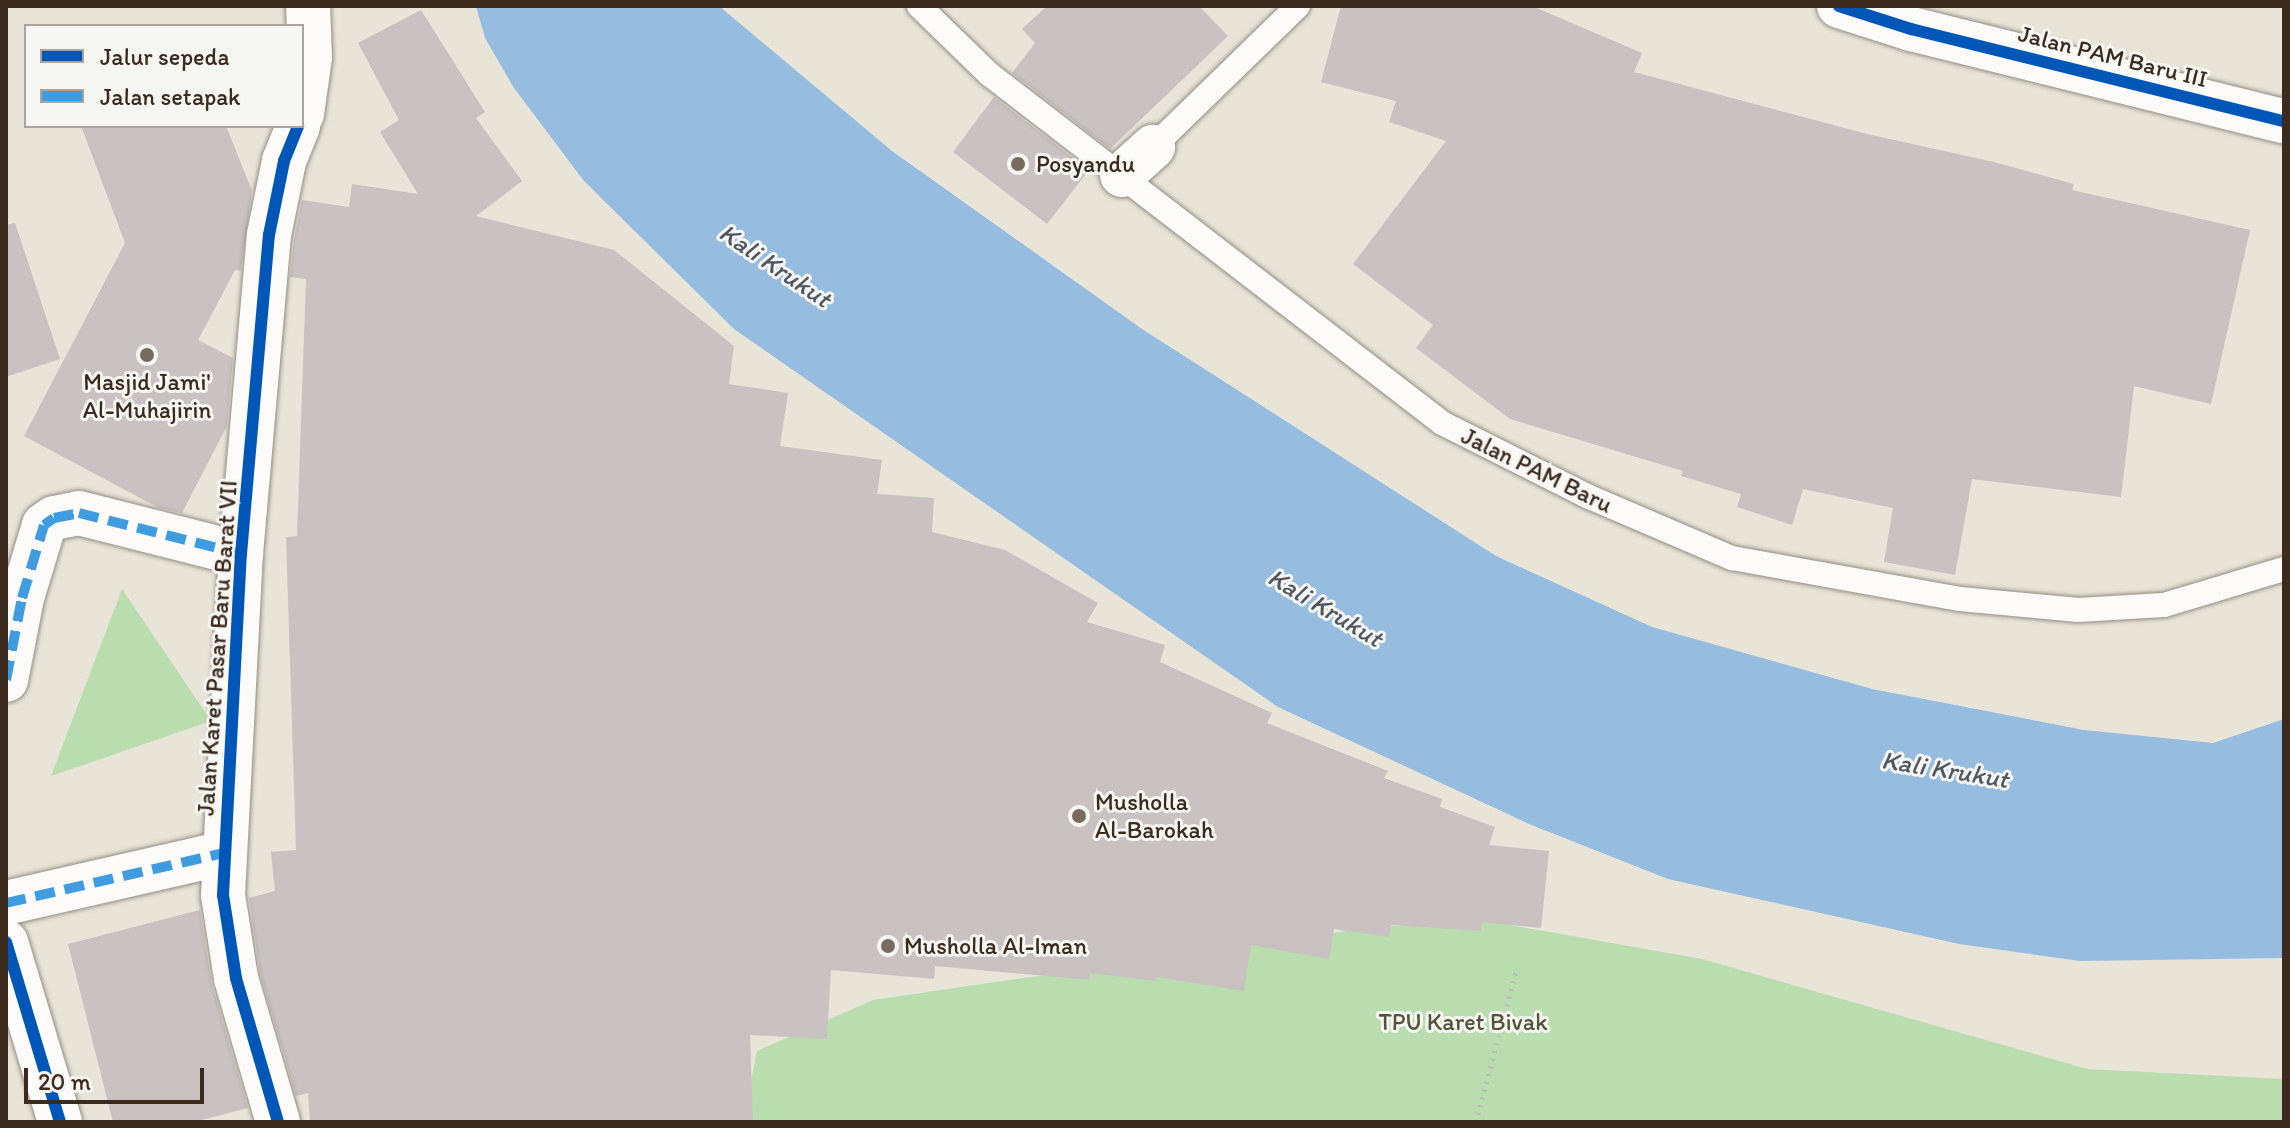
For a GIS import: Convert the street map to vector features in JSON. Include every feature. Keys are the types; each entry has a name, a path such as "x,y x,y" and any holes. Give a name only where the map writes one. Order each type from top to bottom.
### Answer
{"street":[{"path":"304,100 310,57 308,6"},
{"name":"Jalan PAM Baru III","path":"1839,6 1911,29 2284,121"},
{"name":"Jalan Karet Pasar Baru Barat VII","path":"278,1122 236,978 223,895 241,554 269,235 284,161 297,128"},
{"path":"6,680 14,598 44,525 62,515 133,525 241,554"},
{"path":"6,903 224,853"},
{"path":"6,942 60,1122"}],"lane":[{"name":"Jalan PAM Baru","path":"919,6 989,74 1138,161 1442,423 1587,496 1732,558 1960,599 2078,610 2164,605 2284,569"},
{"path":"1138,161 1298,6"}],"path":[{"path":"1476,1122 1517,968"}],"green space":[{"path":"122,589 211,721 51,776"},
{"name":"TPU Karet Bivak","path":"1488,921 1702,959 2087,1069 2284,1079 2284,1122 743,1122 757,1051 873,1000 1374,927"}],"water":[{"name":"Kali Krukut","path":"476,6 719,6 892,151 1142,329 1496,556 1652,627 1872,689 2084,730 2213,743 2284,719 2284,958 2080,961 1959,944 1668,879 1529,824 1278,707 734,329 584,181 514,88 485,38"}],"building":[{"path":"1047,6 1199,6 1228,36 1110,149 1012,73 1035,43 1022,29"},
{"path":"1341,6 1532,6 1642,53 1634,72 1867,134 1994,162 2074,184 2072,190 2250,230 2211,404 2134,386 2121,497 1972,479 1955,575 1884,562 1893,508 1803,489 1792,525 1737,507 1741,494 1681,476 1683,471 1510,419 1416,348 1433,325 1353,264 1446,141 1389,122 1396,101 1321,82"},
{"path":"421,10 485,112 476,118 522,181 476,216 614,250 734,346 729,384 788,393 780,446 882,460 877,494 934,498 932,532 1005,550 1098,603 1087,622 1165,645 1160,662 1272,713 1267,723 1388,771 1384,778 1442,799 1440,807 1495,827 1489,845 1549,851 1541,928 1482,922 1481,931 1391,925 1389,937 1334,929 1329,959 1251,945 1244,991 1156,977 1155,981 1090,973 1090,980 935,966 934,979 831,970 827,1039 750,1035 753,1122 310,1122 308,1093 296,1096 260,973 249,898 275,891 271,852 296,850 286,537 297,536 306,279 290,277 302,200 349,207 352,184 418,194 380,132 399,120 358,43"},
{"name":"Posyandu","path":"994,97 1089,170 1047,224 953,152"},
{"name":"Masjid Jami' Al-Muhajirin","path":"82,128 227,128 252,191 241,271 235,270 198,340 233,358 227,426 182,513 159,508 24,436 125,243"},
{"path":"15,223 60,359 6,377 6,225"},
{"path":"200,910 212,985 248,1108 194,1122 113,1122 68,944"}],"marked path":[{"path":"6,680 22,598 44,525 54,518 79,513 241,554"},
{"path":"6,903 224,853"}],"cycle path":[{"path":"1839,6 1911,29 2284,121"},
{"path":"278,1122 236,978 223,895 241,554 269,235 284,161 297,128"},
{"path":"6,942 60,1122"}],"place":[{"name":"Posyandu","path":"1018,164"},
{"name":"Masjid Jami' Al-Muhajirin","path":"147,355"},
{"name":"Musholla Al-Barokah","path":"1079,816"},
{"name":"Musholla Al-Iman","path":"888,946"}]}
